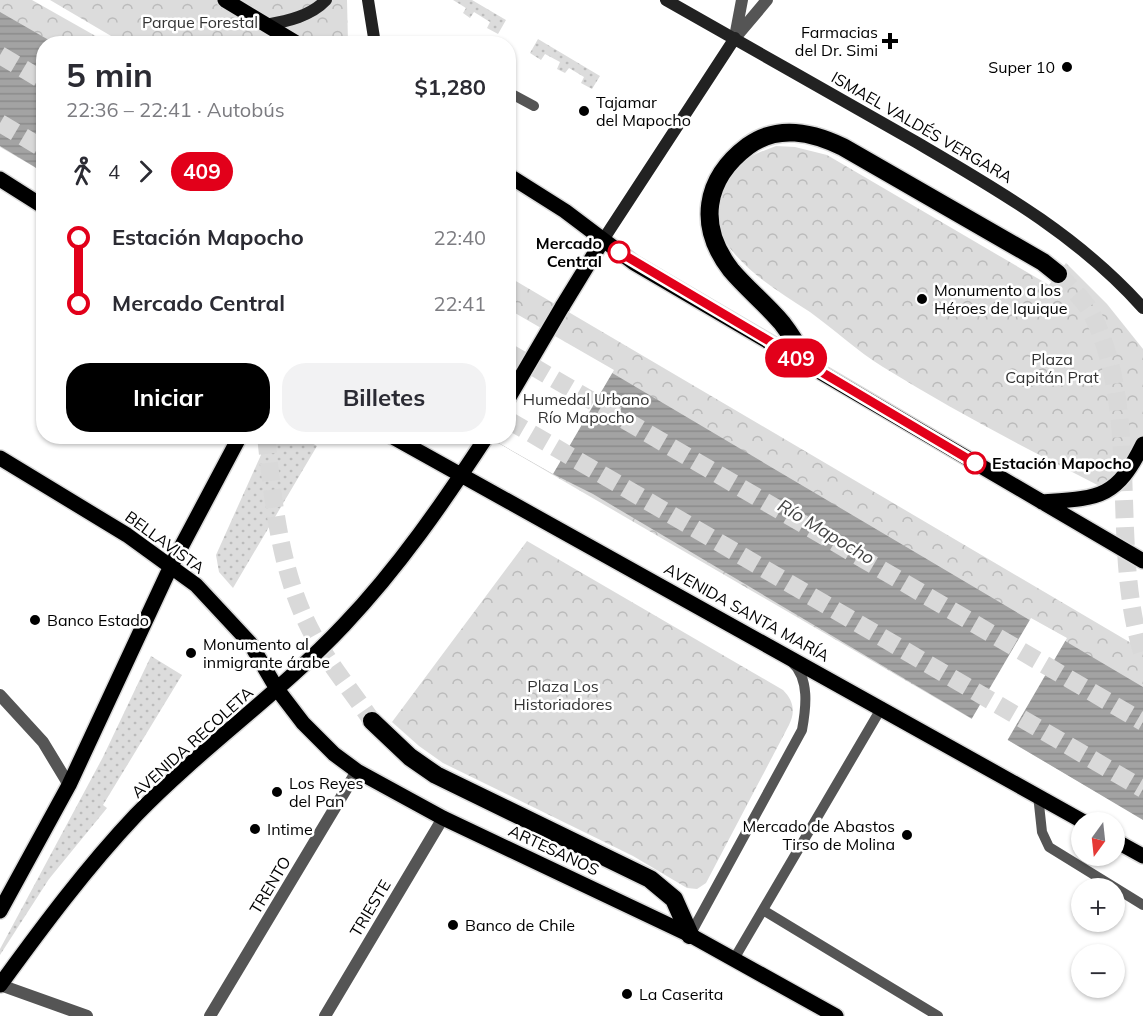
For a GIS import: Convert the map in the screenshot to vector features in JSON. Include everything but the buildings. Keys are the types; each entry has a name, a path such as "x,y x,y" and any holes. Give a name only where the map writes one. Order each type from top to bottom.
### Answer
{"highway":[{"path":"809,365 782,323 724,259 709,221 713,192 725,166 751,144 777,133 794,131 817,135 843,147 1043,262 1058,274"},
{"path":"372,721 410,757 436,775 650,879 674,899 690,935"}],"main road":[{"path":"225,0 285,36"},
{"path":"266,25 289,21 320,6 326,0"},
{"path":"368,0 374,36"},
{"name":"ISMAEL VALDÉS VERGARA","path":"666,0 994,187 1078,245 1142,304"},
{"path":"516,385 603,240 735,38"},
{"path":"0,179 36,202"},
{"path":"516,180 556,205 634,263 1143,561"},
{"path":"0,911 69,785 171,566 236,444"},
{"name":"AVENIDA SANTA MARÍA","path":"404,444 460,477 882,707 1071,814"},
{"name":"AVENIDA RECOLETA","path":"0,985 56,908 137,814 312,658 376,590 434,517 482,444"},
{"path":"1042,502 1086,499 1105,493 1122,481 1143,444"},
{"name":"BELLAVISTA","path":"0,458 127,535 196,585 250,643 277,690"},
{"name":"ARTESANOS","path":"277,690 313,735 357,771 443,818 690,935 836,1016"},
{"path":"1125,846 1143,856"}],"street":[{"path":"735,38 742,0"},
{"path":"735,38 767,0"},
{"path":"0,695 43,742 69,785"},
{"name":"TRENTO","path":"210,1016 357,771"},
{"name":"TRIESTE","path":"325,1016 443,818"},
{"path":"0,985 87,1016"}],"lane":[{"path":"516,96 534,106"},
{"path":"690,935 802,730 805,713 803,681 797,667 783,652"},
{"path":"734,959 882,707"},
{"path":"1038,795 1042,832 1049,847 1143,904"},
{"path":"763,910 938,1016"}],"green space":[{"path":"0,0 32,0 96,36 36,36 36,168 0,147"},
{"name":"Parque Forestal","path":"50,0 347,0 348,36 111,36"},
{"path":"453,0 472,0 506,20 498,34 487,28 490,22 474,12 470,18 463,13 466,8"},
{"path":"538,39 600,76 592,89 581,83 584,77 569,68 565,73 557,69 560,62 545,54 541,60 530,53"},
{"name":"Plaza Capitán Prat","path":"776,146 795,147 827,155 1049,285 1066,263 1107,304 1143,349 1143,437 1113,493 968,417 883,367 810,312 765,282 735,255 722,234 719,222 721,198 725,187 738,166 750,157"},
{"name":"Humedal Urbano Río Mapocho","path":"516,281 1143,650 1143,819 500,444 516,444"},
{"path":"266,444 313,444 317,446 233,588 219,572 216,555"},
{"name":"Plaza Los Historiadores","path":"527,541 783,690 791,702 793,710 789,725 706,883 697,889 687,888 633,856 443,763 392,722"},
{"path":"151,656 182,675 103,805 107,808 49,879 0,955 0,949 103,757"}],"water":[{"path":"0,12 42,36 36,36 36,168 0,146"},
{"name":"Humedal Urbano Río Mapocho","path":"516,316 1143,687 1143,820 593,494 500,444 516,444"}],"pier":[{"path":"516,314 614,370 553,474 500,444 516,444"},
{"path":"1031,618 1067,638 1007,741 971,720"}],"tunnel":[{"path":"0,55 36,76"},
{"path":"0,123 36,144"},
{"path":"1058,274 1091,312 1107,352 1116,393 1121,437 1127,570 1133,613 1143,655"},
{"path":"516,357 1143,722"},
{"path":"516,425 1143,789"},
{"path":"267,444 279,535 291,584 310,629 324,653 372,721"}],"bus line":[{"name":"409","path":"619,252 634,263 975,463"}],"place":[{"name":"Farmacias del Dr. Simi","path":"890,41"},
{"name":"Super 10","path":"1067,67"},
{"name":"Tajamar del Mapocho","path":"584,111"},
{"name":"Mercado Central","path":"619,252"},
{"name":"Monumento a los Héroes de Iquique","path":"922,299"},
{"name":"Estación Mapocho","path":"975,463"},
{"name":"Banco Estado","path":"35,620"},
{"name":"Monumento al inmigrante árabe","path":"191,653"},
{"name":"Los Reyes del Pan","path":"277,792"},
{"name":"Intime","path":"255,829"},
{"name":"Mercado de Abastos Tirso de Molina","path":"907,835"},
{"name":"Banco de Chile","path":"453,925"},
{"name":"La Caserita","path":"627,994"}],"water label":[{"name":"Río Mapocho","path":"826,532"}]}
